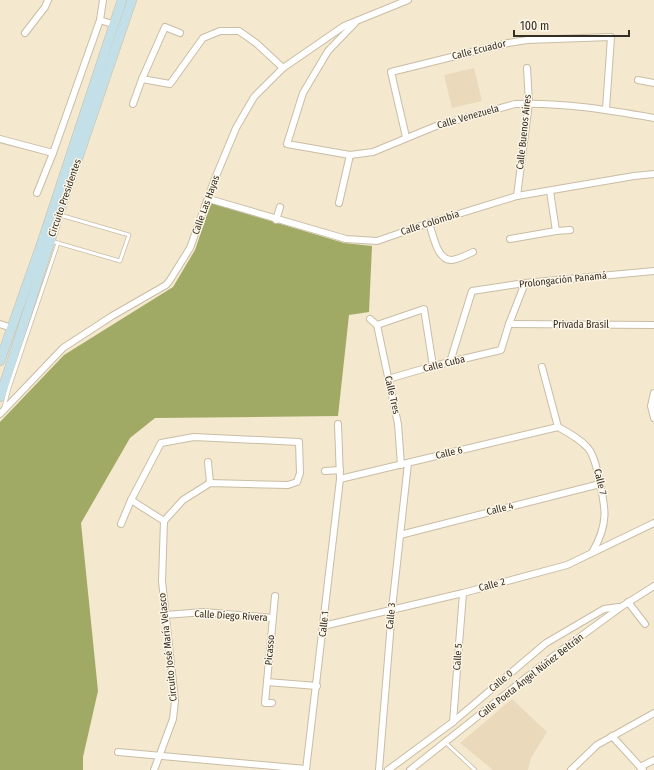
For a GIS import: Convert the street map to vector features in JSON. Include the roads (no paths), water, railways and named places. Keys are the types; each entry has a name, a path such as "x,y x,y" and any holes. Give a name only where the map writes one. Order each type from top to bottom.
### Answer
{"main road":[{"name":"Circuito Presidentes","path":"0,397 50,241 56,213 122,0"},
{"name":"Circuito Presidentes","path":"56,213 132,0"},
{"name":"Circuito Presidentes","path":"0,362 12,328 50,241"}],"street":[{"path":"25,33 48,0"},
{"path":"37,192 53,153 100,20 104,0"},
{"name":"Calle Las Hayas","path":"1,412 63,348 112,316 166,285 190,248 209,199 214,181 236,128 254,97 283,68 344,26 408,0"},
{"path":"100,20 115,25"},
{"name":"Calle Venezuela","path":"356,22 328,51 303,93 287,144 350,155 373,152 406,137 436,126 515,104 528,103 606,109 654,118"},
{"path":"133,104 164,27 180,33"},
{"path":"142,79 170,84 203,38 220,31 239,31 256,43 283,68"},
{"name":"Calle Ecuador","path":"406,137 391,72 508,43 527,40 611,37 606,109"},
{"name":"Calle Buenos Aires","path":"517,196 528,103 527,68"},
{"path":"638,80 654,83"},
{"path":"0,139 53,153"},
{"path":"339,203 350,155"},
{"name":"Calle Colombia","path":"209,199 276,220 346,239 377,241 429,222 517,196 654,174"},
{"path":"550,191 556,231"},
{"path":"276,220 280,207"},
{"path":"429,222 439,253 444,258 452,260 473,252"},
{"path":"510,239 570,230"},
{"name":"Prolongación Panamá","path":"450,362 472,291 525,283 654,271"},
{"path":"509,324 525,283"},
{"path":"370,319 377,325 424,309 433,366"},
{"path":"0,324 12,328"},
{"name":"Privada Brasil","path":"509,324 654,325"},
{"name":"Calle Cuba","path":"388,379 433,366 501,350 509,324"},
{"name":"Calle Tres","path":"377,325 398,424 404,464"},
{"path":"542,367 558,427"},
{"path":"654,393 651,406 654,418"},
{"name":"Calle 1","path":"306,770 340,479 338,424"},
{"name":"Calle 6","path":"340,479 558,427"},
{"name":"Calle 7","path":"558,427 578,439 590,449 595,461 605,504 604,522 600,539 593,551"},
{"path":"122,524 131,500 161,443 194,437 299,442 300,473 297,482 288,485 210,483 183,500 164,521 131,500"},
{"path":"208,462 210,483"},
{"name":"Calle 3","path":"379,770 392,609 400,535 404,464"},
{"path":"325,471 340,470"},
{"name":"Calle 4","path":"400,535 600,484"},
{"name":"Circuito José María Velasco","path":"154,770 173,720 175,702 162,581 164,521"},
{"name":"Calle 2","path":"323,626 464,593 567,565 593,551 654,523"},
{"name":"Calle Poeta Ángel Núñez Beltrán","path":"410,770 551,658 628,602 654,586"},
{"name":"Calle 5","path":"453,722 464,593"},
{"name":"Picasso","path":"272,703 265,703 275,596"},
{"path":"628,602 645,624"},
{"name":"Calle 0","path":"388,770 453,722 546,643 604,609 621,607"},
{"name":"Calle Diego Rivera","path":"166,615 204,612 273,618"},
{"path":"267,682 317,686"},
{"path":"571,770 597,745 654,713"},
{"path":"612,736 641,769 654,760"},
{"path":"118,752 306,770"}],"lane":[{"path":"1,412 50,241 120,261 129,235 56,213"},
{"path":"446,742 475,770"}]}
